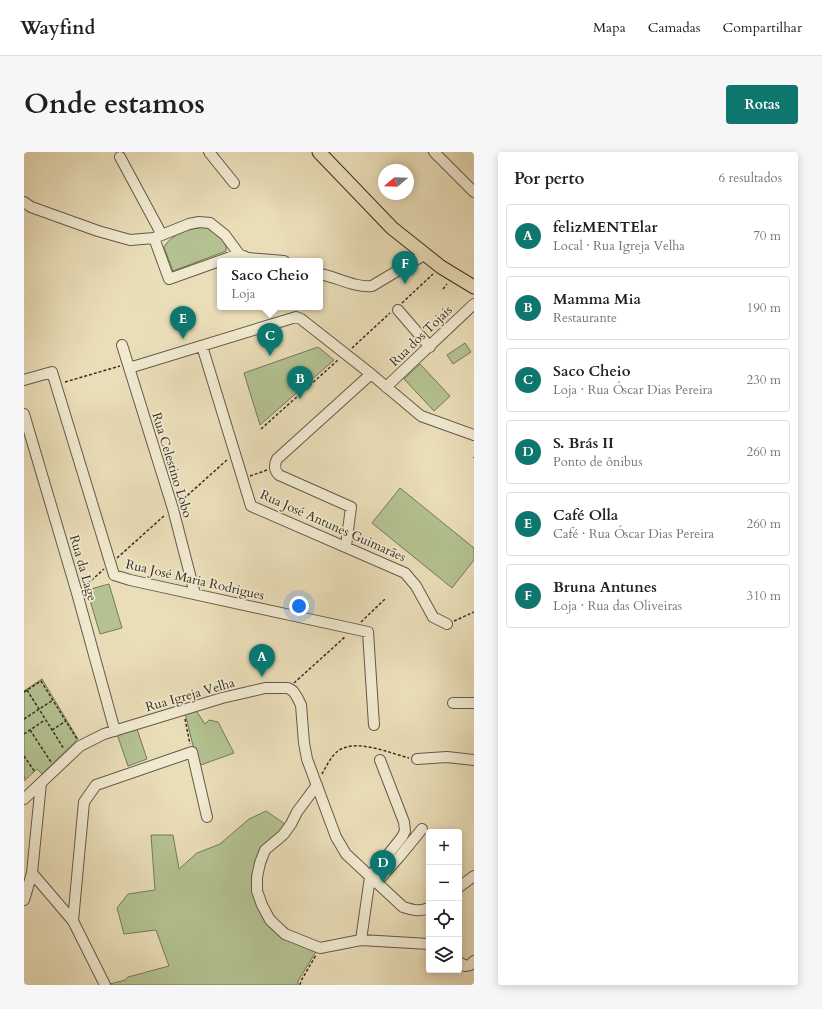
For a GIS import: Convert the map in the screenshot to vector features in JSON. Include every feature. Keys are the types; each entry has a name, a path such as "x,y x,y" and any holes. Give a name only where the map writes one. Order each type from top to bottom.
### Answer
{"main road":[{"path":"319,152 392,228 424,255 474,287"}],"street":[{"path":"209,152 234,183"},
{"path":"434,152 474,192"},
{"path":"120,157 158,237 169,279 217,262"},
{"path":"24,202 31,207 98,231 130,240 158,237 189,224 199,222 210,223 225,235 239,254 248,258"},
{"path":"228,258 239,254"},
{"path":"323,274 332,276 362,287 372,286 424,255"},
{"name":"Rua dos Tojais","path":"386,386 430,347 474,304"},
{"path":"398,310 430,347"},
{"path":"129,366 296,318 301,319 347,354 421,416 474,435"},
{"name":"Rua Celestino Lobo","path":"122,345 173,509 195,594"},
{"name":"Rua José Antunes Guimarães","path":"202,346 251,506 346,546 405,573 416,586 433,617 447,624"},
{"name":"Rua José Maria Rodrigues","path":"24,380 52,372 114,575 368,632 374,725"},
{"path":"346,546 351,507 279,475 275,467 277,459 372,374"},
{"name":"Rua da Lage","path":"24,414 77,593 115,731"},
{"name":"Rua Igreja Velha","path":"24,799 80,746 104,734 222,698 265,688 288,688"},
{"path":"288,688 295,694 301,705 304,743 307,759 340,843 346,854 403,907 422,911 426,909"},
{"path":"453,703 474,703"},
{"path":"73,921 84,802 96,785 192,752 207,817"},
{"path":"417,759 447,757 474,760"},
{"path":"362,940 373,880 405,831 404,822 380,760"},
{"path":"24,900 32,873 41,783"},
{"path":"316,784 296,812 291,824 283,835 265,850 260,864 257,877 257,891 270,920 285,934 320,948 362,940 426,944"},
{"path":"373,880 400,856 422,829"},
{"path":"32,873 73,921 105,985"},
{"path":"462,885 474,876"},
{"path":"462,964 465,966 470,965 474,961"}],"path":[{"path":"443,289 447,284"},
{"path":"261,429 336,361 347,354"},
{"path":"56,385 129,366"},
{"path":"77,593 235,453"},
{"path":"243,479 275,467"},
{"path":"288,688 385,599"},
{"path":"447,624 474,612"},
{"path":"24,692 42,681 77,739 73,742"},
{"path":"27,690 64,750 68,746"},
{"path":"24,719 53,700"},
{"path":"183,711 192,752"},
{"path":"24,734 45,720"},
{"path":"52,730 66,720"},
{"path":"30,730 49,759"},
{"path":"316,784 329,762 338,751 348,747 362,745 417,759"},
{"path":"24,756 35,772"},
{"path":"300,985 320,948"}],"green space":[{"path":"206,227 217,233 223,240 226,251 173,271 164,247 167,242 182,232"},
{"path":"465,343 471,352 453,364 447,355"},
{"path":"318,347 334,360 260,425 244,373"},
{"path":"420,364 450,396 434,411 404,379"},
{"path":"400,488 474,548 474,560 452,588 372,523"},
{"path":"109,584 122,628 100,634 87,590"},
{"path":"42,679 78,739 42,774 37,769 24,781 24,691"},
{"path":"195,709 205,724 209,720 218,722 234,753 198,766 185,713"},
{"path":"137,729 147,759 128,766 117,734"},
{"path":"266,811 288,826 278,837 255,877 269,923 317,950 298,981 298,985 111,985 110,984 125,980 128,977 169,966 156,930 124,934 117,908 128,894 155,890 151,835 173,835 179,869 197,853 220,844 249,819"}],"place":[{"name":"Bruna Antunes","path":"405,284"},
{"name":"Café Olla","path":"183,339"},
{"name":"Saco Cheio","path":"270,356"},
{"name":"Mamma Mia","path":"300,399"},
{"name":"felizMENTElar","path":"262,677"},
{"name":"S. Brás II","path":"383,883"}]}
